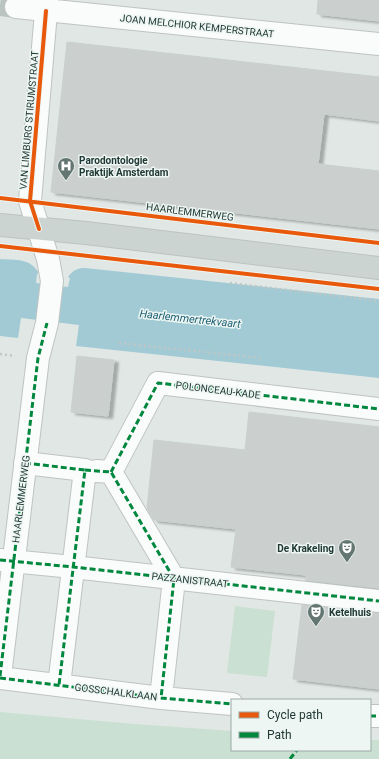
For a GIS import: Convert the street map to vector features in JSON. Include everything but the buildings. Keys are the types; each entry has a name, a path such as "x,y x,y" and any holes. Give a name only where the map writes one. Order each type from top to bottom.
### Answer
{"main road":[{"path":"0,225 379,268"}],"street":[{"name":"JOAN MELCHIOR KEMPERSTRAAT","path":"16,7 46,5 379,44"},
{"name":"VAN LIMBURG STIRUMSTRAAT","path":"46,5 30,201 48,259 52,281"},
{"name":"HAARLEMMERWEG","path":"0,677 7,561 25,463 38,358 47,323 52,281"},
{"name":"POLONCEAU-KADE","path":"110,472 158,383 379,409"},
{"path":"25,463 110,472 174,579 161,698"},
{"path":"59,685 84,470"},
{"name":"PAZZANISTRAAT","path":"7,561 379,601"},
{"name":"GOSSCHALKLAAN","path":"0,677 161,698 231,704"}],"path":[{"path":"230,283 379,301"},
{"path":"119,343 262,358"}],"green space":[{"path":"235,606 275,611 267,677 227,673"},
{"path":"0,712 231,731 231,751 371,751 371,740 379,740 379,759 0,759"}],"water":[{"name":"Haarlemmertrekvaart","path":"0,259 27,262 39,273 37,274 36,283 68,287 70,278 68,277 76,270 85,268 379,299 379,378 76,346 79,325 21,318 18,338 0,336"}],"tunnel":[{"path":"0,5 16,7"}],"marked path":[{"path":"0,676 38,358 47,323"},
{"path":"111,472 158,383 379,409"},
{"path":"25,463 85,470 59,685"},
{"path":"85,470 111,472 174,579 161,698"},
{"path":"0,560 379,601"},
{"path":"0,678 161,698 231,704"},
{"path":"371,716 379,716"},
{"path":"290,759 296,751"}],"cycle path":[{"path":"39,229 30,201 46,11"},
{"path":"0,198 379,243"},
{"path":"0,246 379,289"}],"place":[{"name":"Parodontologie Praktijk Amsterdam","path":"66,181"},
{"name":"De Krakeling","path":"347,563"},
{"name":"Ketelhuis","path":"316,627"}]}
